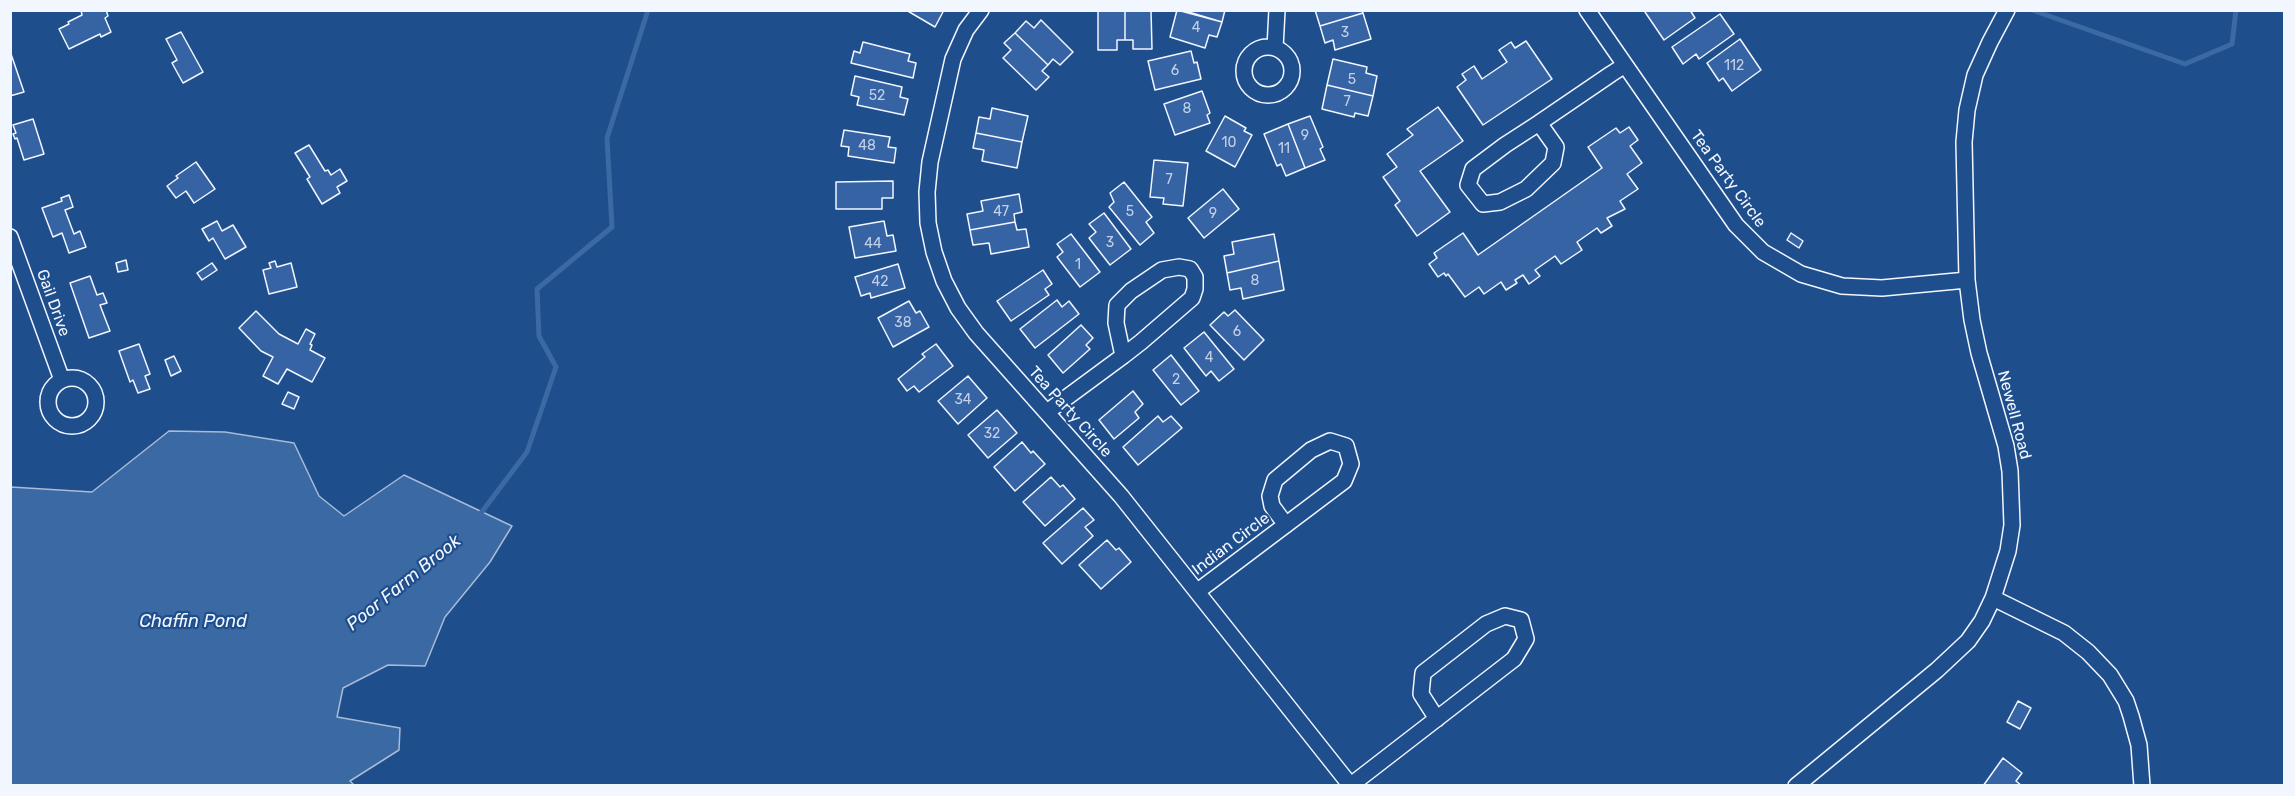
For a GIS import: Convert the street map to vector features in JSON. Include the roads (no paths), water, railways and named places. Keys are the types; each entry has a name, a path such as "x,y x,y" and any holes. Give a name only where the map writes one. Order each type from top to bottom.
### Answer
{"street":[{"name":"Tea Party Circle","path":"981,10 966,30 953,59 930,162 927,192 928,223 938,267 958,308 976,333 1121,496 1351,785"},
{"path":"1275,48 1276,10"},
{"name":"Tea Party Circle","path":"1587,10 1736,225 1763,252 1801,274 1842,286 1882,288 1967,280"},
{"name":"Newell Road","path":"1796,786 1953,656 1968,641 1982,621 1993,598 2008,551 2012,525 2010,471 2006,446 1979,353 1967,280 1964,142 1967,110 1975,75 2006,11"},
{"path":"1539,123 1556,147 1553,163 1526,189 1500,202 1483,204 1468,185 1473,169 1539,123 1625,65"},
{"name":"Gail Drive","path":"10,237 62,380"},
{"path":"1047,412 1124,356 1192,298 1195,277 1190,269 1179,267 1162,270 1131,291 1117,305 1116,323 1124,356"},
{"name":"Indian Circle","path":"1198,591 1344,482 1351,464 1346,446 1330,441 1311,450 1275,480 1270,496 1272,506 1286,525"},
{"path":"1993,598 2064,633 2088,652 2110,675 2126,701 2131,716 2139,745 2142,786"},
{"path":"1351,785 1437,719 1514,659 1527,639 1521,620 1505,616 1486,624 1423,673 1421,694 1437,719"}],"water":[{"name":"Chaffin Pond","path":"169,431 225,432 294,443 319,496 344,516 404,475 512,526 490,562 445,617 425,666 388,665 343,688 337,717 400,728 399,750 350,781 354,785 11,785 11,487 92,492"}],"waterway":[{"name":"Poor Farm Brook","path":"478,517 527,452 556,367 539,336 537,289 612,227 607,138 648,10"},
{"name":"Poor Farm Brook","path":"2032,10 2185,64 2232,44 2236,10"}]}
